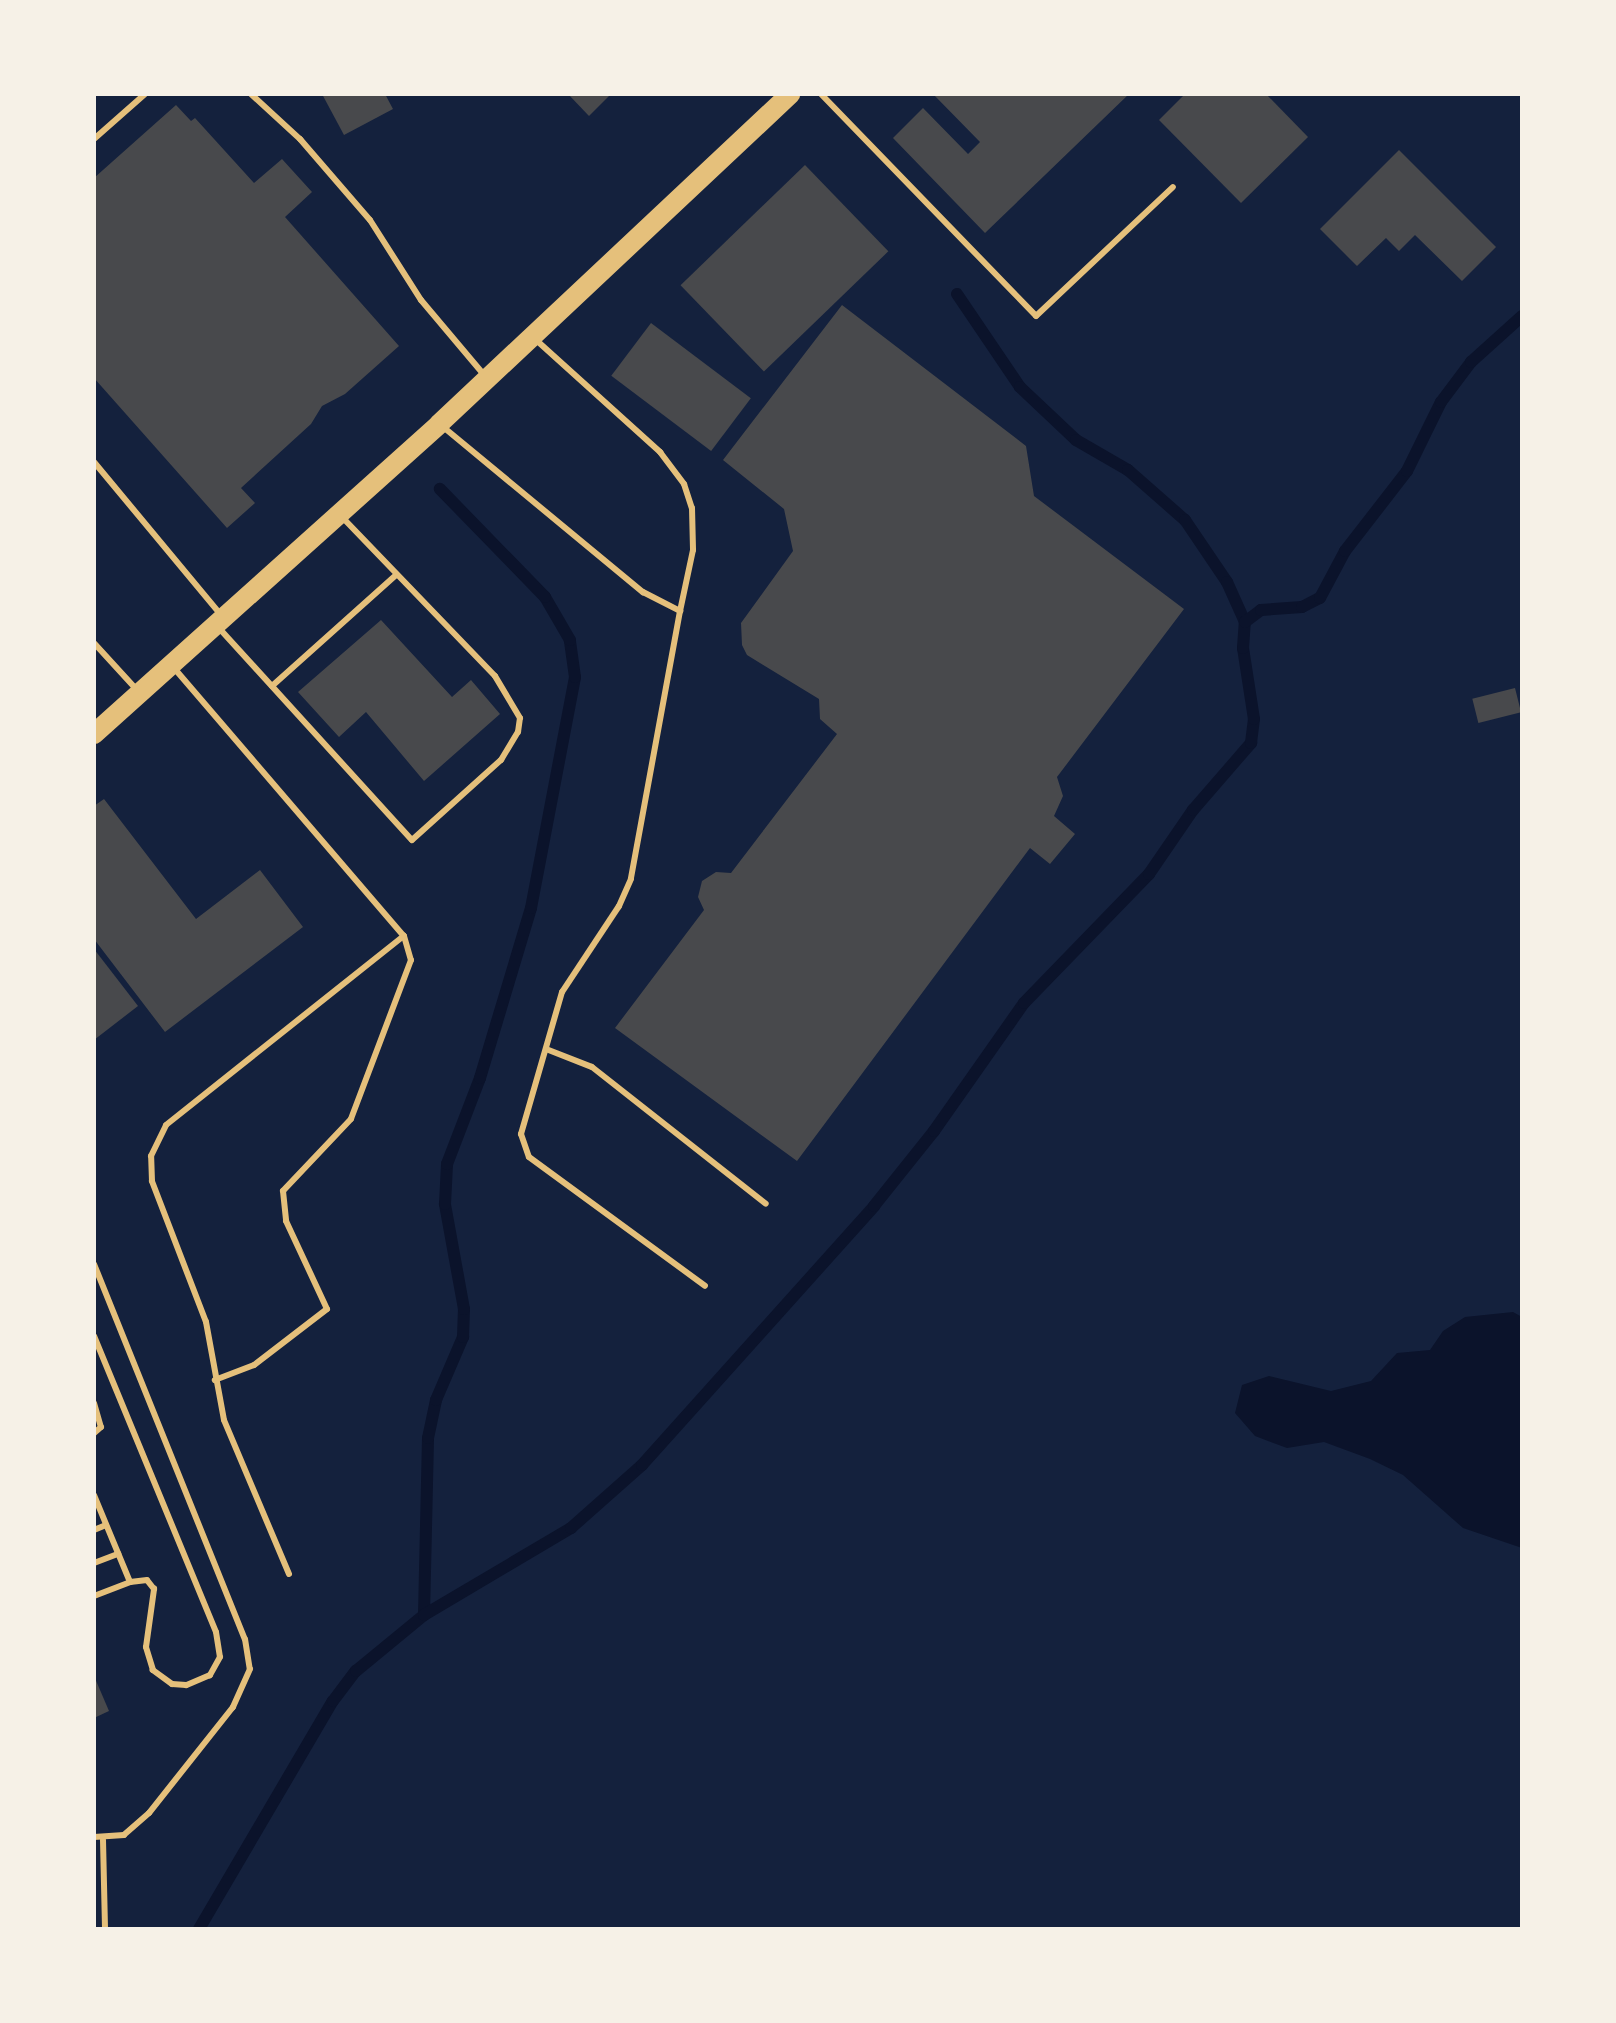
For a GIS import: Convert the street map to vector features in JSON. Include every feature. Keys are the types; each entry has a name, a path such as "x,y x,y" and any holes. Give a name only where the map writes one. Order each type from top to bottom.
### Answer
{"main road":[{"path":"94,734 439,424 791,94"}],"lane":[{"path":"94,139 145,94"},
{"path":"251,94 300,139 370,220 421,300 488,379"},
{"path":"821,94 1036,316 1173,187"},
{"path":"533,337 660,452 684,484 692,508 693,550 631,879 619,906 568,978 521,1134 529,1157 705,1286"},
{"path":"439,424 491,471 643,592 680,611"},
{"path":"94,462 272,686 412,840 501,760 515,740 520,718 495,676 339,515"},
{"path":"272,686 396,575"},
{"path":"94,643 140,694"},
{"path":"172,666 404,936 410,970 351,1119 283,1191 286,1221 327,1309 254,1365 215,1380"},
{"path":"289,1574 224,1420 206,1322 152,1181 153,1144 166,1125 404,936"},
{"path":"546,1049 592,1067 766,1204"},
{"path":"94,1264 245,1639 250,1669 240,1697 149,1813 124,1835 103,1840 94,1837"},
{"path":"94,1336 216,1632 220,1657 210,1675 186,1685 172,1684 153,1670 146,1647 154,1589 147,1580 130,1582 94,1596"},
{"path":"94,1403 101,1427 94,1433"},
{"path":"94,1497 130,1582"},
{"path":"94,1530 106,1525"},
{"path":"94,1563 118,1554"},
{"path":"103,1840 105,1929"}],"water":[{"path":"1513,1312 1522,1317 1522,1548 1463,1528 1403,1475 1370,1459 1324,1442 1287,1448 1255,1436 1235,1413 1242,1385 1269,1376 1331,1391 1371,1381 1397,1353 1430,1350 1443,1331 1465,1317"}],"building":[{"path":"322,94 385,94 393,109 344,135"},
{"path":"568,94 611,94 589,116"},
{"path":"933,94 1129,94 985,233 893,138 923,108 968,154 980,142"},
{"path":"1185,94 1266,94 1308,137 1241,203 1159,120"},
{"path":"176,105 191,121 195,118 254,183 282,159 312,192 285,217 399,346 345,394 322,406 311,424 241,488 255,503 227,528 94,378 94,178"},
{"path":"1399,150 1496,247 1462,281 1415,235 1399,251 1386,238 1357,266 1320,229"},
{"path":"805,165 888,251 764,371 681,285"},
{"path":"842,305 1026,446 1034,496 1184,609 1057,777 1063,796 1054,816 1075,834 1050,864 1030,848 797,1161 615,1028 704,910 698,897 702,881 716,872 731,873 837,734 820,719 819,699 747,655 742,645 741,623 793,551 784,509 723,460"},
{"path":"651,323 751,398 711,451 611,376"},
{"path":"381,620 452,697 471,680 500,714 424,781 366,712 339,737 298,692"},
{"path":"1515,688 1521,712 1478,723 1472,699"},
{"path":"104,799 196,919 260,870 303,927 165,1032 94,939 94,806"},
{"path":"94,949 138,1006 94,1040"},
{"path":"94,1676 109,1711 94,1718"}],"waterway":[{"path":"957,294 1020,387 1076,440 1128,470 1185,520 1227,582 1245,622"},
{"path":"199,1929 333,1701 356,1671 424,1615 571,1528 642,1465 874,1206 934,1131 1024,1003 1149,874 1193,810 1251,743 1254,719 1243,648 1245,622 1261,610 1302,607 1320,598 1345,551 1407,471 1441,402 1471,362 1522,316"},
{"path":"424,1615 428,1438 436,1400 463,1337 464,1309 445,1204 447,1164 480,1078 531,908 575,677 570,640 545,597 440,489"}]}
